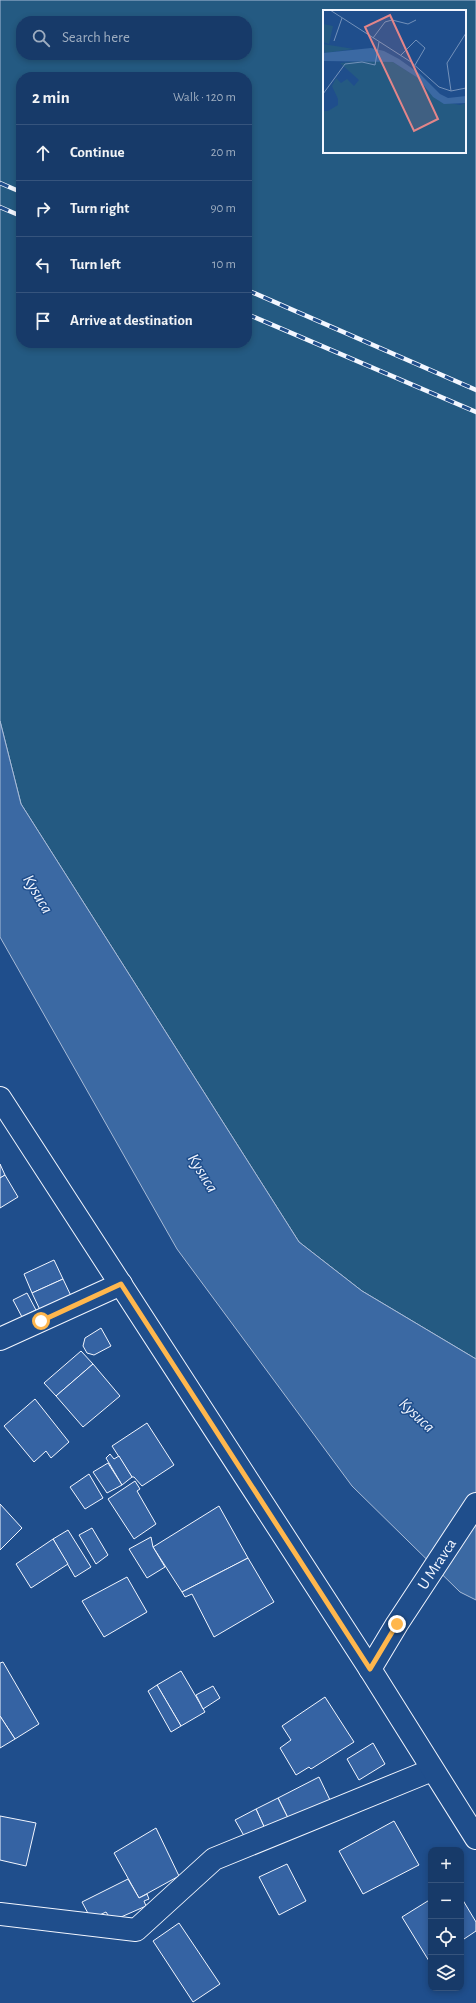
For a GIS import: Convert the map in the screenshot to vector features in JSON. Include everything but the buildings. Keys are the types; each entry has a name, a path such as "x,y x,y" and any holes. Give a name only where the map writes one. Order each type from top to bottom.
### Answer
{"main road":[{"path":"0,1098 370,1669 476,1838"},
{"path":"0,1339 121,1284"},
{"name":"U Mravca","path":"370,1669 397,1624 476,1504"},
{"path":"0,1914 136,1930 214,1859 432,1770"}],"shaded area":[{"path":"0,0 476,0 476,1359 362,1291 299,1242 21,804 0,721"}],"water":[{"name":"Kysuca","path":"0,721 21,804 299,1242 362,1291 476,1359 476,1600 460,1592 352,1486 177,1249 0,937"}],"railway":[{"path":"0,183 16,190"},
{"path":"0,207 16,214"},
{"path":"252,292 476,390"},
{"path":"252,316 476,412"}],"route":[{"path":"41,1321 121,1284 370,1669 397,1624"}]}
